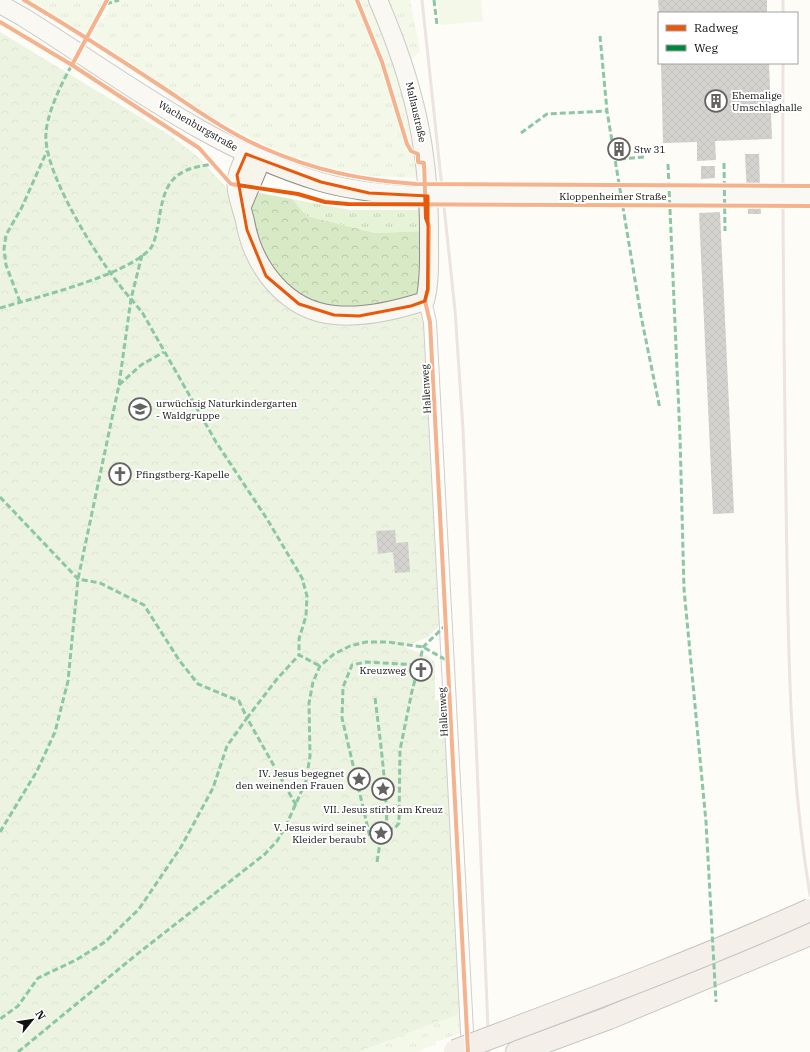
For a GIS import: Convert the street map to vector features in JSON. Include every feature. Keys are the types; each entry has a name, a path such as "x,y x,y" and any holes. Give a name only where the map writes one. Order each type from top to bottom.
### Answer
{"highway":[{"path":"458,1052 603,996 758,933 810,910"},
{"path":"517,1052 609,1018 810,934"}],"main road":[{"name":"Mallaustraße","path":"378,0 406,71 417,108 426,162 429,234 428,289 425,301"},
{"name":"Wachenburgstraße","path":"0,4 36,25 183,119 254,158 321,182 369,193 416,196"},
{"path":"254,158 237,175 238,196 254,254 266,276 282,292 299,304 316,311 334,315 359,316 411,306 425,301"},
{"name":"Kloppenheimer Straße","path":"416,196 810,196"}],"street":[{"name":"Hallenweg","path":"425,301 430,322 458,1052"}],"highlighted area":[{"path":"246,154 321,182 369,193 428,196 428,289 425,301 411,306 359,316 334,315 299,304 266,276 247,230 237,175"}],"green space":[{"path":"29,0 105,0 86,33"},
{"path":"112,0 371,0 400,78 413,128 419,178 369,176 301,161 252,139 186,102 90,35 107,13"},
{"path":"387,0 410,0 420,51 410,61"},
{"path":"437,0 481,0 483,21 440,25"},
{"path":"0,32 168,134 196,155 240,202 260,193 292,199 307,216 375,233 425,231 439,625 429,636 406,645 405,647 427,656 435,662 435,700 445,699 462,1013 358,1052 0,1052"},
{"path":"292,199 350,210 421,210 425,231 375,233 307,216"},
{"path":"462,1013 463,1032 436,1042 436,1044 417,1052 358,1052"}],"building":[{"path":"658,0 767,0 767,12 659,12"},
{"name":"Ehemalige Umschlaghalle","path":"661,64 769,64 772,139 715,141 716,160 697,161 697,142 663,143"},
{"name":"Stw 31","path":"622,140 625,157 616,158 613,142"},
{"path":"745,154 759,154 761,214 748,214"},
{"path":"701,166 715,166 715,178 701,179"},
{"path":"720,212 734,513 713,514 699,213"},
{"path":"395,530 396,543 408,542 410,572 395,573 393,552 378,554 376,531"}],"railway":[{"path":"422,0 455,310 463,429 489,1052"},
{"path":"783,0 783,12"},
{"path":"783,64 783,280 790,697 797,796 810,895"}],"marked path":[{"path":"106,4 119,0"},
{"path":"434,0 437,25"},
{"path":"600,36 607,111 641,316 660,409"},
{"path":"0,832 37,771 55,732 68,681 78,579 119,385 131,299 119,285 92,246 66,200 56,178 49,157 46,140 48,121 59,90 73,63"},
{"path":"521,133 547,114 607,111"},
{"path":"20,302 6,265 4,249 6,235 22,207 47,151"},
{"path":"620,159 645,157"},
{"path":"724,163 725,231"},
{"path":"0,308 57,292 101,277 138,259 150,249 153,244 163,200 166,190 171,182 178,175 187,170 199,166 214,164"},
{"path":"668,164 680,437 684,589 706,822 716,1002"},
{"path":"142,255 131,299 142,312 216,442 267,519 302,578 307,596 306,616 299,639 299,655"},
{"path":"119,385 141,365 164,352"},
{"path":"0,497 78,579 100,583 144,605 179,660 198,684 239,701 247,718 227,746 213,788 181,847 139,909 105,942 76,960 38,978 18,1006 0,1019"},
{"path":"375,698 387,820 387,838 380,843 370,837 342,718 343,687 352,665 366,662 419,665 423,647 447,624"},
{"path":"18,1052 136,955 265,854 277,841 285,828 306,781 310,756 309,703 313,682 320,666 334,654 350,646 366,642 388,642 423,647 448,661"},
{"path":"296,805 247,718 277,679 299,655 320,666"},
{"path":"387,830 395,828 399,823 400,750 419,665"},
{"path":"377,862 380,843"}],"cycle path":[{"path":"24,0 95,43 212,120 248,141 299,162 337,173 375,180 416,184 810,186"},
{"path":"72,65 107,0"},
{"path":"357,0 382,62 407,144 411,151 418,154 418,162 424,163 426,218 429,226 428,289 425,301 430,322 468,1052"},
{"path":"0,22 72,65 199,148 231,184 298,194 325,202 348,204 810,206"}],"place":[{"name":"Ehemalige Umschlaghalle","path":"716,101"},
{"name":"Stw 31","path":"619,149"},
{"name":"urwüchsig Naturkindergarten - Waldgruppe","path":"140,409"},
{"name":"Pfingstberg-Kapelle","path":"120,474"},
{"name":"Kreuzweg","path":"421,670"},
{"name":"IV. Jesus begegnet den weinenden Frauen","path":"359,779"},
{"name":"VII. Jesus stirbt am Kreuz","path":"383,789"},
{"name":"V. Jesus wird seiner Kleider beraubt","path":"381,833"}]}
